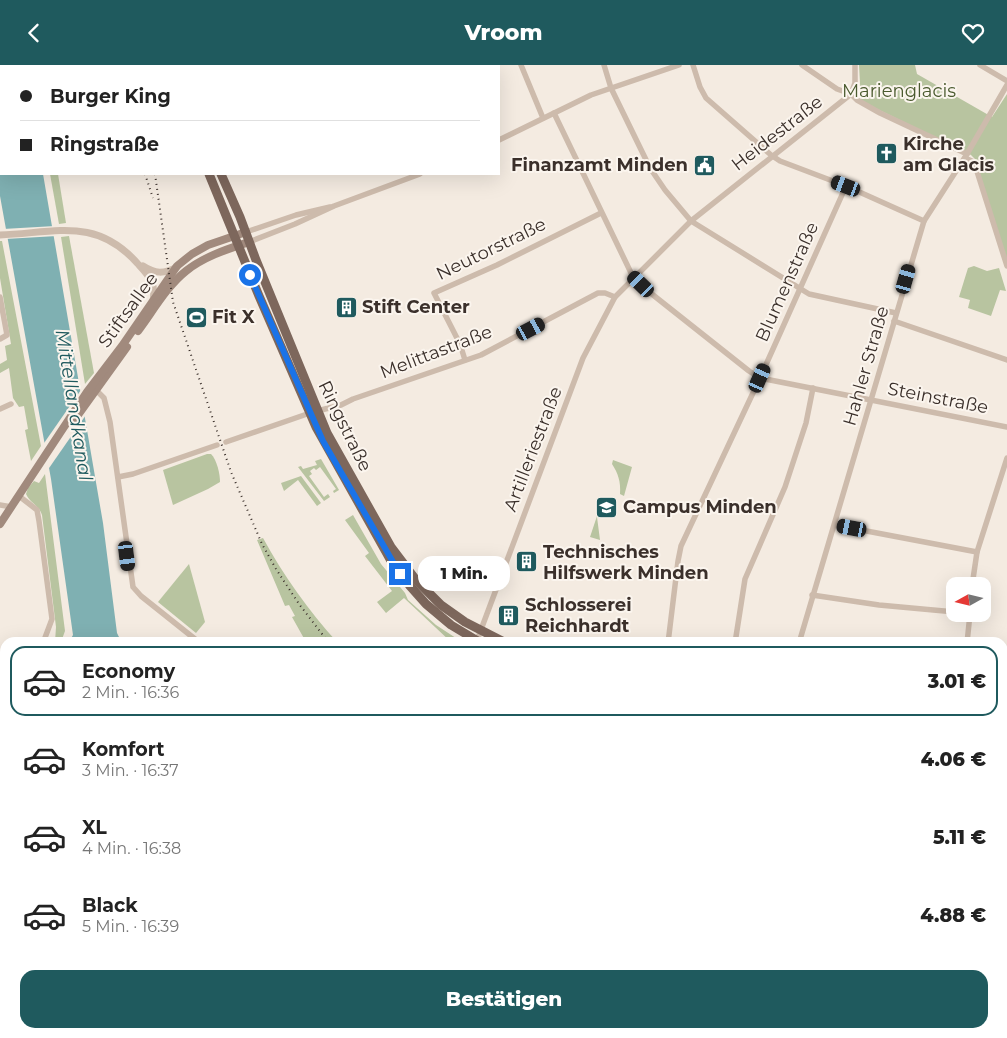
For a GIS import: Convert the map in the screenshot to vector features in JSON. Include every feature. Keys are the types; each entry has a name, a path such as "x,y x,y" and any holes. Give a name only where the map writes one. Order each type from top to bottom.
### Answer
{"main road":[{"name":"Ringstraße","path":"209,175 238,246 314,412 397,555 424,589 441,605 494,637"},
{"name":"Ringstraße","path":"221,175 246,232 331,456 400,574 433,611 470,637"},
{"name":"Stiftsallee","path":"0,524 177,267 199,250 246,232"},
{"name":"Stiftsallee","path":"42,462 88,402 92,389 177,280 186,271 207,258 249,242"}],"street":[{"path":"521,65 543,118"},
{"path":"604,65 611,88 650,168 665,190 691,221 800,290 820,298 896,313"},
{"path":"500,139 591,95 679,65"},
{"path":"693,65 706,99 771,155 780,161 846,186 924,221"},
{"path":"802,65 837,89 850,94 856,100 966,156 974,162 1007,265"},
{"path":"850,94 855,83 855,65"},
{"path":"980,65 1007,81"},
{"name":"Hahler Straße","path":"802,637 812,595 835,525 924,221 966,156 1007,85"},
{"name":"Heidestraße","path":"633,277 691,221 771,155 850,94"},
{"name":"Steinstraße","path":"554,113 633,277 741,365 760,378 1007,427"},
{"path":"249,242 296,224 402,177"},
{"name":"Blumenstraße","path":"669,637 681,546 760,378 846,186"},
{"path":"246,232 296,215 334,206"},
{"name":"Neutorstraße","path":"465,360 460,344 434,293 497,265 601,213"},
{"path":"1,235 67,231 90,232 102,236 116,244 136,262 153,284 153,302"},
{"path":"136,262 159,273 177,267"},
{"name":"Artilleriestraße","path":"479,637 583,358 615,297 633,277"},
{"name":"Melittastraße","path":"226,441 341,405 352,399 481,355 598,293 605,293 615,297"},
{"path":"0,297 7,335 0,339"},
{"path":"894,321 1007,360"},
{"path":"736,637 746,579 785,487 806,423 813,388"},
{"path":"92,389 102,394 106,402 133,587 141,596 192,637"},
{"path":"0,409 11,404"},
{"path":"118,477 133,474 217,445"},
{"path":"973,577 977,552 1007,458"},
{"path":"19,495 37,510 52,619 45,637"},
{"path":"0,505 12,507"},
{"path":"835,525 977,552"},
{"path":"812,595 879,605 946,611"},
{"path":"968,637 969,623"}],"green space":[{"name":"Marienglacis","path":"859,65 915,65 917,74 992,117 1007,94 1007,268 976,160 971,155 861,101"},
{"path":"50,175 58,175 66,223 59,224"},
{"path":"69,236 94,373 85,384 61,237"},
{"path":"0,241 2,241 41,446 31,461 25,430 28,429 24,406 19,407 13,398 9,368 0,373 0,364 7,360 5,346 11,344 0,278"},
{"path":"974,266 987,271 999,268 1006,291 1000,290 991,316 968,308 970,300 959,297 968,268"},
{"path":"211,454 215,460 220,482 173,505 163,470"},
{"path":"321,459 339,490 334,493 333,491 336,489 320,467 316,470 314,468 310,471 312,474 309,476 324,497 328,494 330,497 324,501 298,467 301,466 303,469 317,465 315,461"},
{"path":"613,460 632,467 624,496 620,494 617,474 612,464"},
{"path":"45,474 65,631 63,637 55,637 56,627 42,515 26,494 34,481 39,483"},
{"path":"301,476 321,503 317,506 298,480 284,491 281,483"},
{"path":"353,515 381,564 405,593 408,600 436,625 454,637 446,637 404,598 386,613 377,602 392,591 365,556 369,553 345,520"},
{"path":"597,517 600,540 590,537"},
{"path":"263,538 297,592 333,637 303,637 292,617 295,616 289,605 285,606 257,540"},
{"path":"189,564 205,622 196,633 158,602"}],"water":[{"name":"Mittellandkanal","path":"0,175 43,175 103,523 119,637 72,637 51,479 0,196"}],"pier":[{"path":"55,226 57,236 5,239 3,229"},
{"path":"83,387 88,412 47,471 42,446"}],"railway":[{"path":"145,175 153,198"},
{"path":"155,175 173,302 231,472 262,544 276,569 299,604 324,637"}],"place":[{"name":"Kirche am Glacis","path":"887,154"},
{"name":"Finanzamt Minden","path":"704,165"},
{"name":"Stift Center","path":"346,307"},
{"name":"Fit X","path":"196,317"},
{"name":"Campus Minden","path":"607,507"},
{"name":"Technisches Hilfswerk Minden","path":"527,562"},
{"name":"Schlosserei Reichhardt","path":"509,615"}],"route":[{"path":"250,275 323,441 394,567 400,574"}]}
